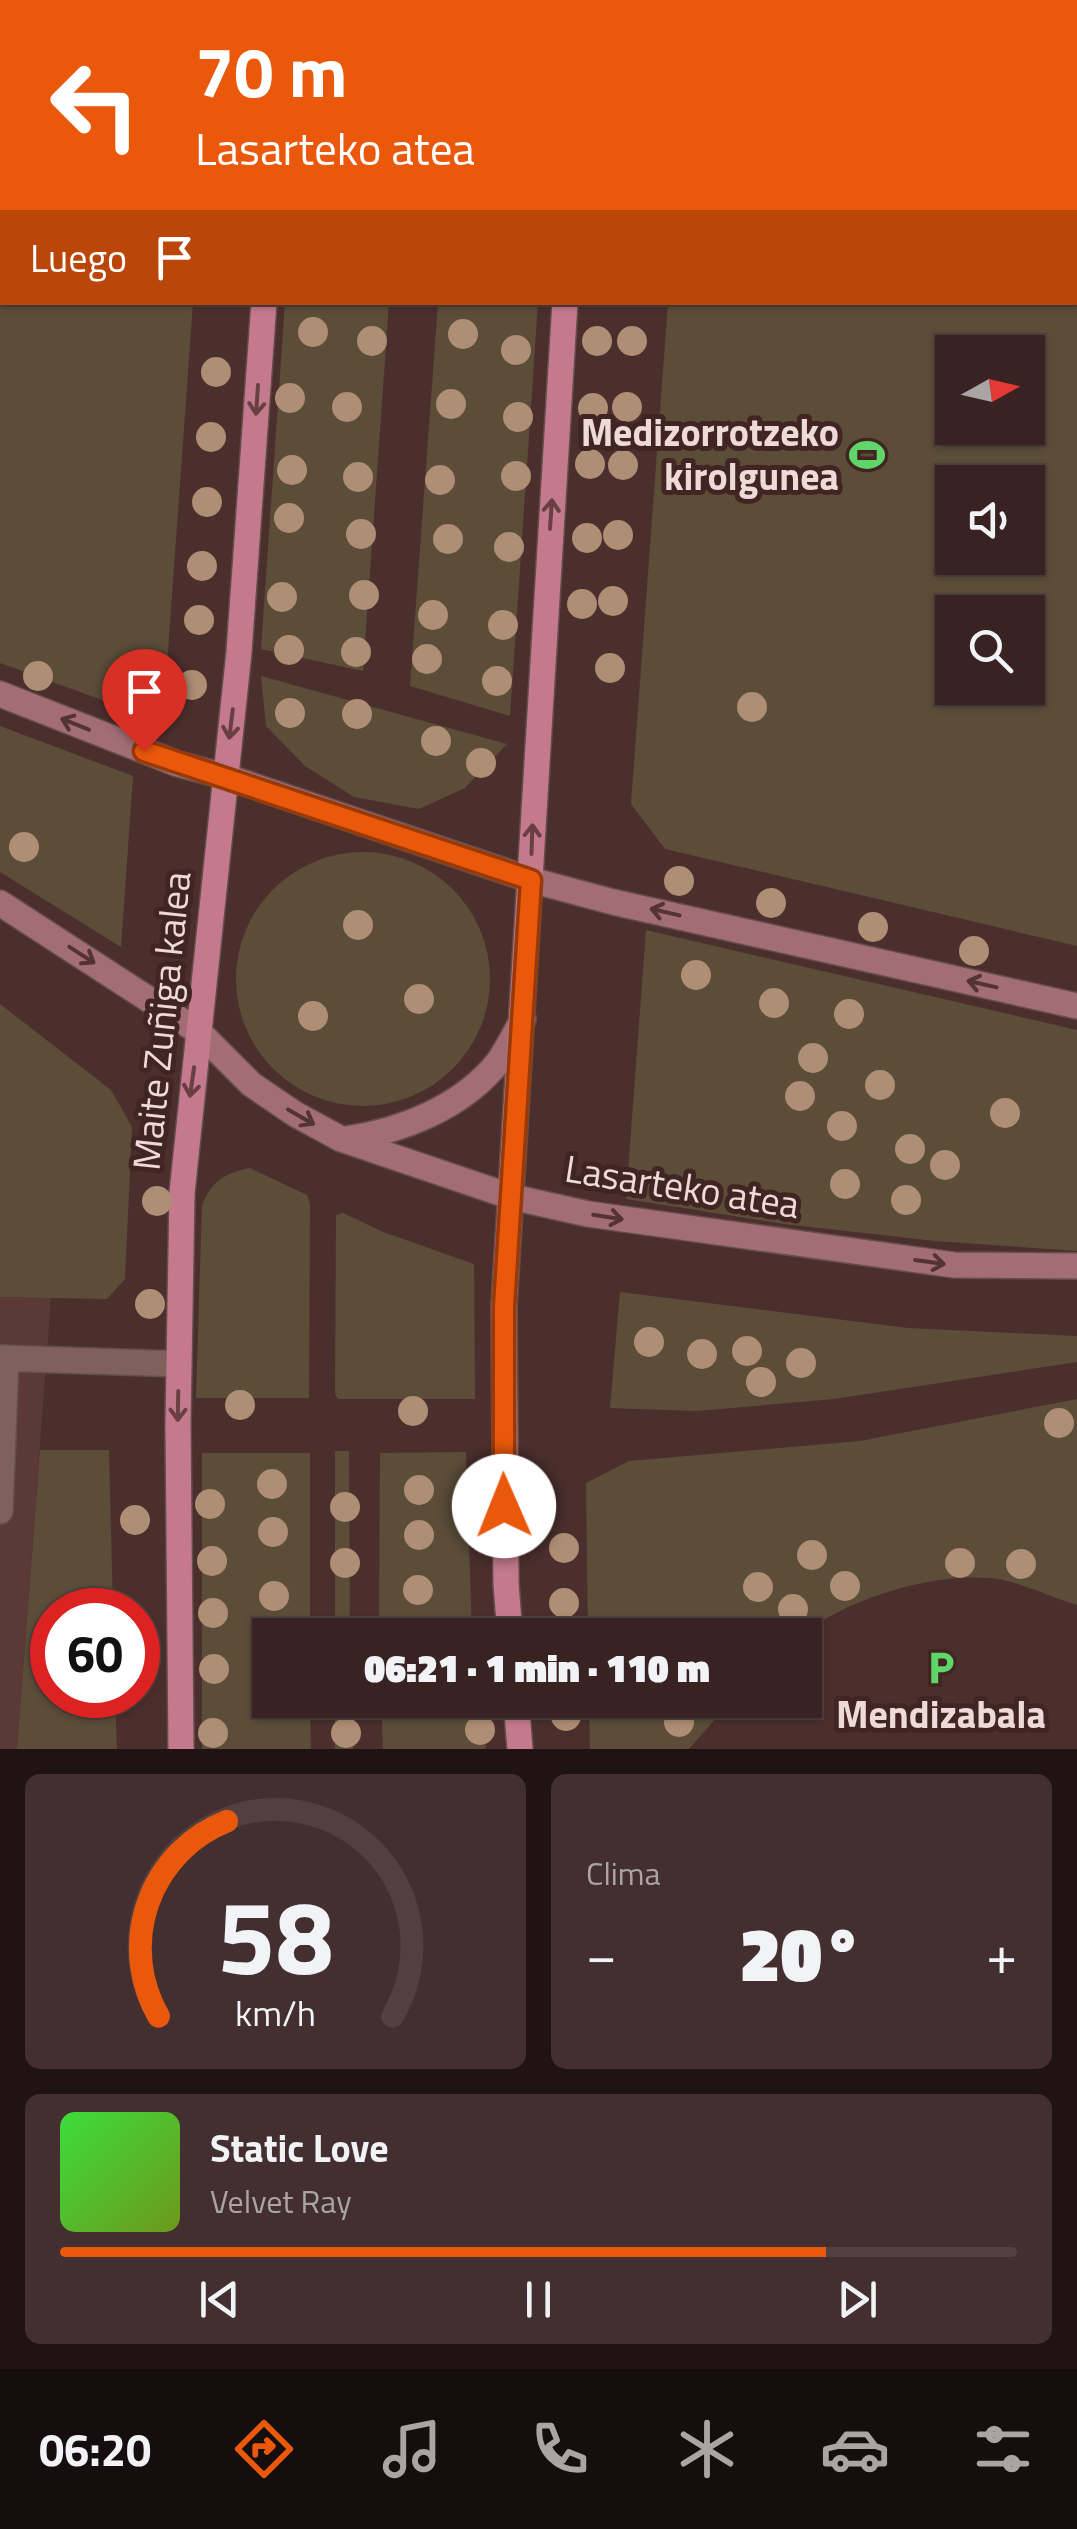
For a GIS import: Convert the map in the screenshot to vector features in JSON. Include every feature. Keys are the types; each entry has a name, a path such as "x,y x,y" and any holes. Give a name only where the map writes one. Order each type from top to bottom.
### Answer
{"main road":[{"name":"Maite Zuñiga kalea","path":"180,1749 182,1193 239,652 264,305"},
{"path":"509,1618 504,1324 564,305"},
{"path":"517,1718 520,1749"}],"street":[{"path":"0,694 178,764 531,880 1077,1006"},
{"name":"Lasarteko atea","path":"0,902 200,1032 251,1084 341,1140 512,1197 608,1218 954,1265 1077,1266"},
{"path":"341,1140 383,1134 430,1114 471,1090 500,1060 523,1019"}],"lane":[{"path":"0,1512 3,1358 179,1364"}],"shaded area":[{"path":"0,305 193,305 160,721 0,663"},
{"path":"285,305 389,305 363,671 261,649"},
{"path":"438,305 538,305 510,716 410,686"},
{"name":"Medizorrotzeko kirolgunea","path":"668,305 1077,305 1077,946 665,849 631,804"},
{"path":"261,676 507,744 465,788 419,809 354,797 305,766 266,726"},
{"path":"0,726 133,776 121,947 0,872"},
{"path":"363,852 412,861 453,889 481,930 490,979 481,1028 453,1069 412,1097 363,1106 314,1097 273,1069 245,1028 236,979 245,930 273,889 314,861"},
{"path":"646,930 1077,1030 1077,1251 935,1241 784,1224 626,1199"},
{"path":"0,1004 111,1090 132,1127 125,1279 107,1299 0,1297"},
{"path":"250,1168 307,1195 310,1204 309,1398 196,1398 202,1206 220,1180"},
{"path":"343,1213 383,1232 474,1264 475,1399 338,1399 336,1215"},
{"path":"620,1292 908,1328 1077,1336 1077,1362 834,1399 697,1411 610,1408"},
{"path":"0,1297 51,1298 17,1749 0,1749"},
{"path":"1077,1399 1077,1605 1011,1582 966,1578 890,1591 822,1621 588,1618 586,1483 629,1461 860,1441"},
{"path":"40,1450 109,1450 112,1588 30,1588 30,1718 116,1718 117,1749 17,1749"},
{"path":"335,1451 349,1451 350,1618 335,1618"},
{"path":"466,1452 471,1618 379,1618 380,1453"},
{"path":"202,1453 310,1453 310,1618 252,1618 252,1718 310,1718 311,1749 202,1749"},
{"path":"335,1718 352,1718 353,1749 335,1749"},
{"path":"382,1718 483,1718 486,1749 383,1749"},
{"path":"589,1718 716,1718 689,1749 590,1749"}],"place":[{"name":"Medizorrotzeko kirolgunea","path":"867,455"},
{"name":"Mendizabala","path":"941,1668"}],"route":[{"path":"144,751 531,880 504,1306 504,1506"}]}
